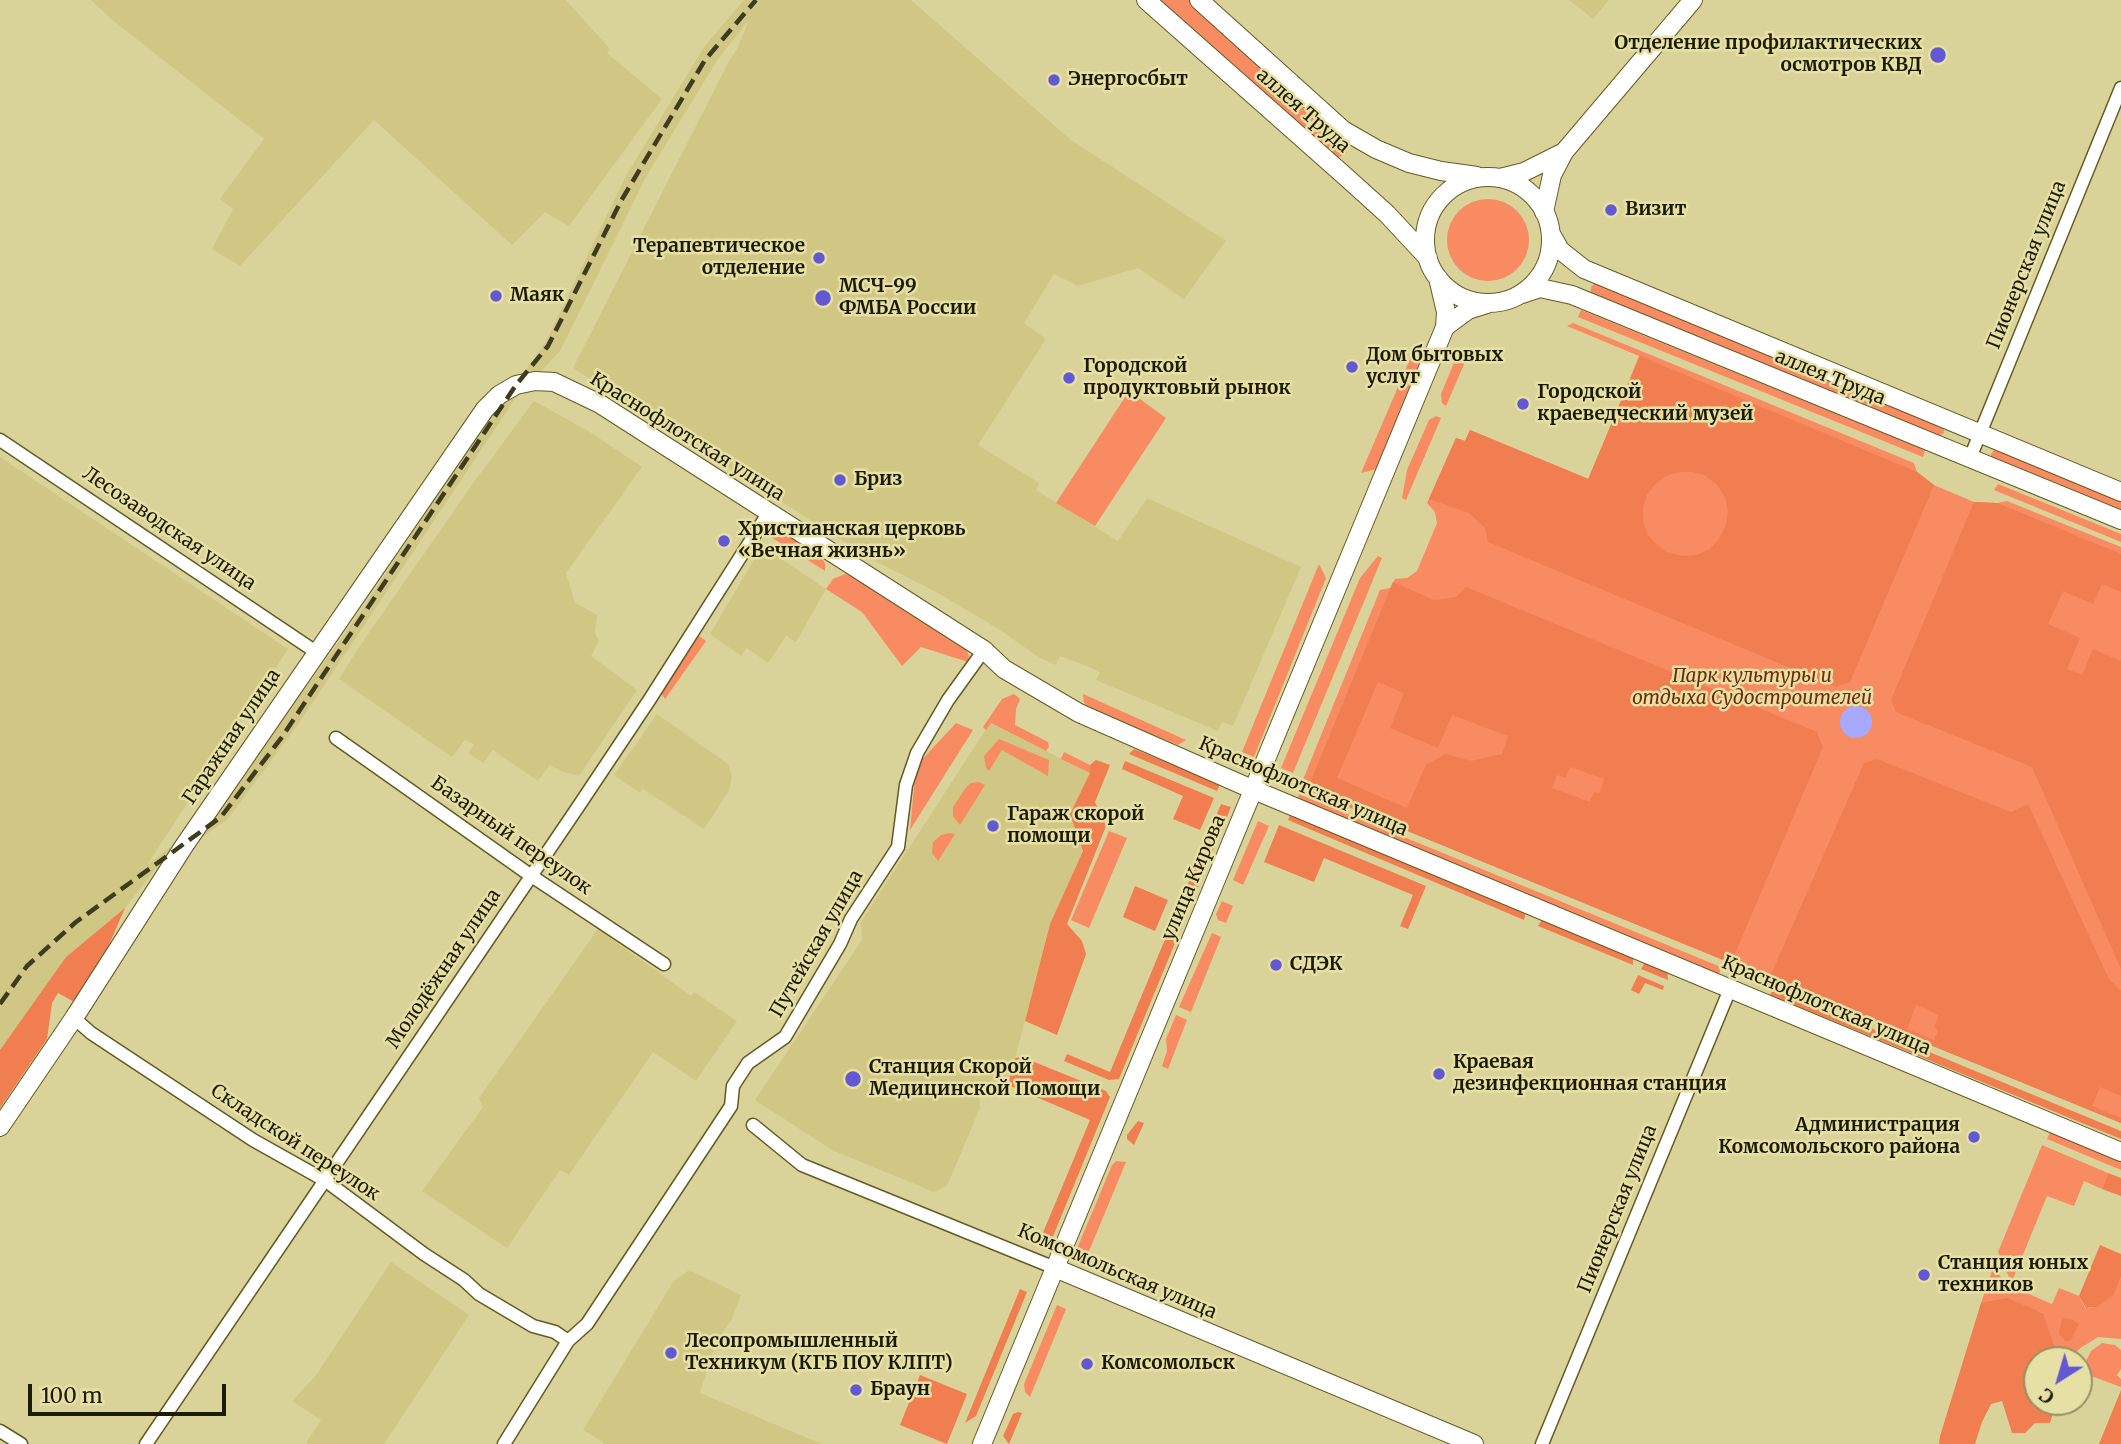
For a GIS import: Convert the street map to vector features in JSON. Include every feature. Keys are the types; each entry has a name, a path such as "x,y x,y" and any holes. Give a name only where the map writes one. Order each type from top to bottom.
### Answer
{"street":[{"name":"аллея Труда","path":"1146,0 1387,214 1428,258"},
{"name":"аллея Труда","path":"1199,0 1343,130 1376,149 1409,163 1441,171 1494,178"},
{"path":"1544,212 1552,175 1564,152 1693,0"},
{"name":"Пионерская улица","path":"1970,458 2121,88"},
{"path":"1446,327 1446,312 1438,278 1425,247 1427,223 1438,203 1445,194 1465,182 1524,172 1564,152"},
{"path":"1446,327 1468,310 1522,294 1531,287 1545,268 1551,234 1544,212 1538,202 1521,187 1494,178"},
{"name":"аллея Труда","path":"1551,234 1560,250 1584,269 2121,492"},
{"path":"1438,278 1455,294 1489,303"},
{"name":"аллея Труда","path":"1522,294 1540,288 1572,295 2121,520"},
{"name":"улица Кирова","path":"982,1444 1446,327"},
{"name":"Краснофлотская улица","path":"516,386 535,381 554,382 600,404 984,650 1004,669 1079,713 1254,790 2121,1152"},
{"name":"Гаражная улица","path":"0,1127 74,1018 184,846 485,409 499,395 516,386"},
{"name":"Лесозаводская улица","path":"0,440 316,652"},
{"name":"Молодёжная улица","path":"146,1444 650,699 769,512"},
{"name":"Путейская улица","path":"505,1444 568,1340 587,1324 731,1106 733,1086 748,1063 785,1037 840,944 851,919 898,846 906,785 917,753 948,700 984,650"},
{"name":"Базарный переулок","path":"336,738 530,875 664,964"},
{"name":"Пионерская улица","path":"1542,1444 1730,989"},
{"name":"Складской переулок","path":"74,1018 91,1033 253,1140 326,1181 424,1254 464,1280 479,1294 533,1326 555,1332 568,1340"},
{"name":"Комсомольская улица","path":"753,1125 802,1165 1474,1444"},
{"path":"0,1431 21,1444"}],"shaded area":[{"path":"91,0 566,0 610,49 607,53 662,99 569,226 545,212 512,245 374,120 240,266 212,249 233,209 220,199 264,139 111,19"},
{"path":"744,0 911,0 1071,140 1226,241 1184,299 1138,268 1078,286 1054,274 1024,323 1046,339 978,445 1039,483 1036,490 1118,541 1147,498 1301,567 1233,726 1222,722 1218,731 1096,680 1100,672 1089,667 1060,656 1056,665 1040,658 1000,630 938,593 871,559 573,368 737,49 749,20 718,59 647,175 560,351 515,399 299,723 227,820 154,871 125,908 66,957 0,1050 0,457 288,649 147,865 217,811 361,611 501,398 533,361 546,341 627,174 704,47"},
{"path":"1569,0 1609,0 1593,19"},
{"path":"1640,356 1917,472 1934,485 1850,682 1836,687 1488,542 1485,528 1469,513 1429,499 1456,438 1465,441 1470,430 1588,479","holes":["1693,472 1706,476 1717,485 1725,497 1728,511 1720,538 1710,549 1697,555 1683,556 1669,553 1648,535 1643,522 1643,508 1647,495 1655,484 1666,476"]},
{"path":"534,401 590,432 642,467 566,573 575,603 597,615 595,633 599,641 591,656 637,690 579,776 550,765 538,781 493,750 483,763 468,753 474,744 465,740 452,757 339,679 474,482"},
{"path":"1974,502 1997,503 2121,554 2121,592 2102,584 2093,604 2063,591 2048,624 2080,638 2067,669 2082,675 2093,649 2121,661 2121,969 2032,767 1896,712 1891,700"},
{"path":"762,546 826,589 796,642 786,636 768,663 747,648 741,656 710,634"},
{"path":"1393,582 1434,600 1456,597 1466,587 1817,732 1823,747 1731,963 1307,790","holes":["1378,682 1404,693 1390,728 1438,748 1452,715 1508,736 1502,754 1471,761 1446,754 1426,765 1407,808 1337,778","1570,767 1604,779 1600,793 1594,792 1590,802 1552,788 1557,775 1566,778"]},
{"path":"657,714 728,764 732,777 729,791 704,829 643,789 640,793 614,775"},
{"path":"990,723 1090,773 1070,814 1083,851 1050,924 1006,1093 979,1088 980,1108 947,1186 934,1192 832,1150 755,1100 862,940 861,922"},
{"path":"1134,749 1220,784 1217,791 1129,754"},
{"path":"1877,759 2011,812 2028,804 2109,979 2121,991 2121,1096 2100,1087 2092,1106 2121,1118 2121,1123 1769,979 1864,763","holes":["1916,1005 1939,1015 1934,1027 1938,1030 1934,1040 1907,1029"]},
{"path":"1096,760 1110,765 1095,802 1106,826 1067,924 1082,941 1086,954 1057,1035 1025,1021 1050,924 1083,851 1070,814 1090,773 1090,765"},
{"path":"1125,761 1214,798 1200,830 1173,819 1183,796 1122,769"},
{"path":"1221,804 1231,807 1119,1079 1109,1080 1064,1061 1067,1054 1110,1072"},
{"path":"1292,811 1526,911 1524,920 1288,820"},
{"path":"1279,825 1426,886 1408,929 1400,926 1413,895 1324,858 1314,882 1264,862"},
{"path":"1135,886 1168,900 1155,931 1123,917"},
{"path":"125,908 108,947 76,1003 58,993 52,1003 47,1039 0,1108 0,1050 66,957"},
{"path":"1543,918 1633,957 1633,965 1538,926"},
{"path":"598,929 691,996 694,992 737,1021 696,1081 653,1052 569,1175 560,1170 507,1248 422,1191 483,1107 479,1098"},
{"path":"1646,961 1667,969 1668,980 1641,969"},
{"path":"1638,975 1664,986 1663,990 1645,983 1639,994 1631,990"},
{"path":"1774,988 2121,1131 2121,1139 1770,995"},
{"path":"1022,1057 1106,1091 1110,1097 1052,1239 1042,1235 1090,1120 1008,1085 1015,1058"},
{"path":"1138,1121 1144,1123 1134,1145 1127,1139 1127,1135"},
{"path":"2108,1173 2121,1178 2121,1196 2102,1189"},
{"path":"2100,1245 2121,1254 2121,1277 2114,1295 2096,1307 2086,1308 2079,1296"},
{"path":"391,1262 469,1315 384,1444 308,1444 306,1443 321,1420 292,1401 317,1374"},
{"name":"Лесопромышленный Техникум (КГБ ПОУ КЛПТ)","path":"689,1270 741,1295 731,1321 716,1341 700,1393 822,1444 603,1444 583,1430 673,1282"},
{"path":"1020,1289 1027,1292 976,1416 965,1423"},
{"path":"2007,1298 2043,1313 2055,1346 2023,1346 2023,1416 2052,1416 2050,1423 2035,1423 2025,1433 2012,1433 2002,1401 1991,1404 1975,1444 1939,1444 1940,1436 1981,1303"},
{"path":"2062,1318 2079,1324 2071,1340 2066,1341 2059,1334"},
{"path":"920,1375 967,1394 947,1444 900,1425"},
{"path":"2121,1390 2121,1444 2099,1444"},
{"path":"1022,1413 1009,1444 1003,1436 1013,1414"}],"green space":[{"path":"1155,0 1189,0 1347,141 1347,153 1336,159"},
{"path":"1488,199 1504,202 1517,211 1526,224 1529,240 1526,256 1517,269 1504,278 1488,281 1472,278 1459,269 1450,256 1447,240 1450,224 1459,211 1472,202"},
{"path":"1596,282 1943,425 1944,433 1939,436 1591,293 1591,287"},
{"path":"1581,310 1925,450 1923,457 1578,317"},
{"name":"Парк культуры и отдыха Судостроителей","path":"1573,323 1914,463 1917,472 1934,485 1974,502 2007,501 2121,547 2121,1123 1300,787 1380,590 1390,588 1395,579 1407,578 1417,571 1437,523 1435,512 1427,503 1456,438 1465,441 1470,430 1589,479 1639,356 1567,326"},
{"path":"1416,345 1427,349 1377,469 1361,473"},
{"path":"1456,358 1465,362 1446,406 1442,403 1441,394"},
{"path":"1129,391 1166,418 1095,526 1056,503"},
{"path":"1436,416 1441,418 1406,500 1402,498 1407,470 1429,420"},
{"path":"1995,449 2121,499 2121,512 1991,458"},
{"path":"1998,484 2121,534 2121,542 1994,490"},
{"path":"775,524 798,540 791,550 768,535"},
{"path":"802,543 821,555 825,571 795,552"},
{"path":"1378,556 1382,558 1293,773 1281,768 1360,578"},
{"path":"1319,564 1326,578 1254,757 1242,752"},
{"path":"845,574 851,575 966,649 968,662 921,647 902,666 862,612 826,589 833,579"},
{"path":"699,636 706,641 665,699 661,693"},
{"path":"1014,694 1020,699 1015,725 1048,742 1046,751 991,723 986,730 983,727 1002,699"},
{"path":"1083,694 1186,740 1178,745 1090,710 1084,703"},
{"path":"956,723 973,730 910,830 916,766"},
{"path":"999,739 1049,760 1048,776 1002,750 989,771 984,756"},
{"path":"1064,752 1090,765 1090,773 1061,759"},
{"path":"978,782 985,785 960,825 953,816 953,807 967,786"},
{"path":"1299,794 1721,967 1719,974 1296,802"},
{"path":"1258,821 1269,826 1243,885 1233,880"},
{"path":"1109,831 1127,838 1089,928 1071,920"},
{"path":"955,834 938,861 932,853 933,842 941,835"},
{"path":"1222,901 1233,906 1226,923 1218,920 1216,914"},
{"path":"1212,933 1221,937 1191,1012 1179,1007"},
{"path":"1176,1015 1187,1020 1168,1069 1162,1066 1167,1051 1166,1039"},
{"path":"2051,1130 2121,1159 2121,1170 2047,1139"},
{"path":"2042,1145 2108,1173 2102,1189 2084,1181 2074,1206 2047,1196 2013,1279 2009,1277 1998,1252"},
{"path":"1116,1161 1126,1162 1087,1256 1076,1251"},
{"path":"1994,1265 2004,1283 2052,1304 2059,1288 2079,1296 2085,1308 2092,1308 2114,1295 2121,1277 2121,1339 2098,1337 2084,1346 2055,1346 2042,1312 1981,1303"},
{"path":"1057,1305 1066,1309 1030,1397 1025,1392 1024,1384"},
{"path":"2102,1343 2115,1345 2121,1350 2121,1369 2117,1375 2121,1379 2121,1387 2093,1377 2093,1350"}],"water":[{"path":"1856,706 1867,711 1872,722 1867,733 1856,738 1845,733 1840,722 1845,711"}],"railway":[{"path":"0,1004 27,966 76,922 221,817 282,737 516,385 548,346 621,201 705,60 756,0"}],"place":[{"name":"Отделение профилактических осмотров КВД","path":"1938,55"},
{"name":"Энергосбыт","path":"1054,80"},
{"name":"Визит","path":"1611,210"},
{"name":"Терапевтическое отделение","path":"819,258"},
{"name":"Маяк","path":"496,296"},
{"name":"МСЧ-99 ФМБА России","path":"823,298"},
{"name":"Дом бытовых услуг","path":"1352,367"},
{"name":"Городской продуктовый рынок","path":"1069,378"},
{"name":"Городской краеведческий музей","path":"1523,404"},
{"name":"Бриз","path":"840,480"},
{"name":"Христианская церковь «Вечная жизнь»","path":"724,541"},
{"name":"Гараж скорой помощи","path":"993,826"},
{"name":"СДЭК","path":"1276,965"},
{"name":"Краевая дезинфекционная станция","path":"1439,1074"},
{"name":"Станция Скорой Медицинской Помощи","path":"853,1079"},
{"name":"Администрация Комсомольского района","path":"1974,1137"},
{"name":"Станция юных техников","path":"1924,1275"},
{"name":"Лесопромышленный Техникум (КГБ ПОУ КЛПТ)","path":"671,1353"},
{"name":"Комсомольск","path":"1087,1364"},
{"name":"Браун","path":"856,1390"}]}
